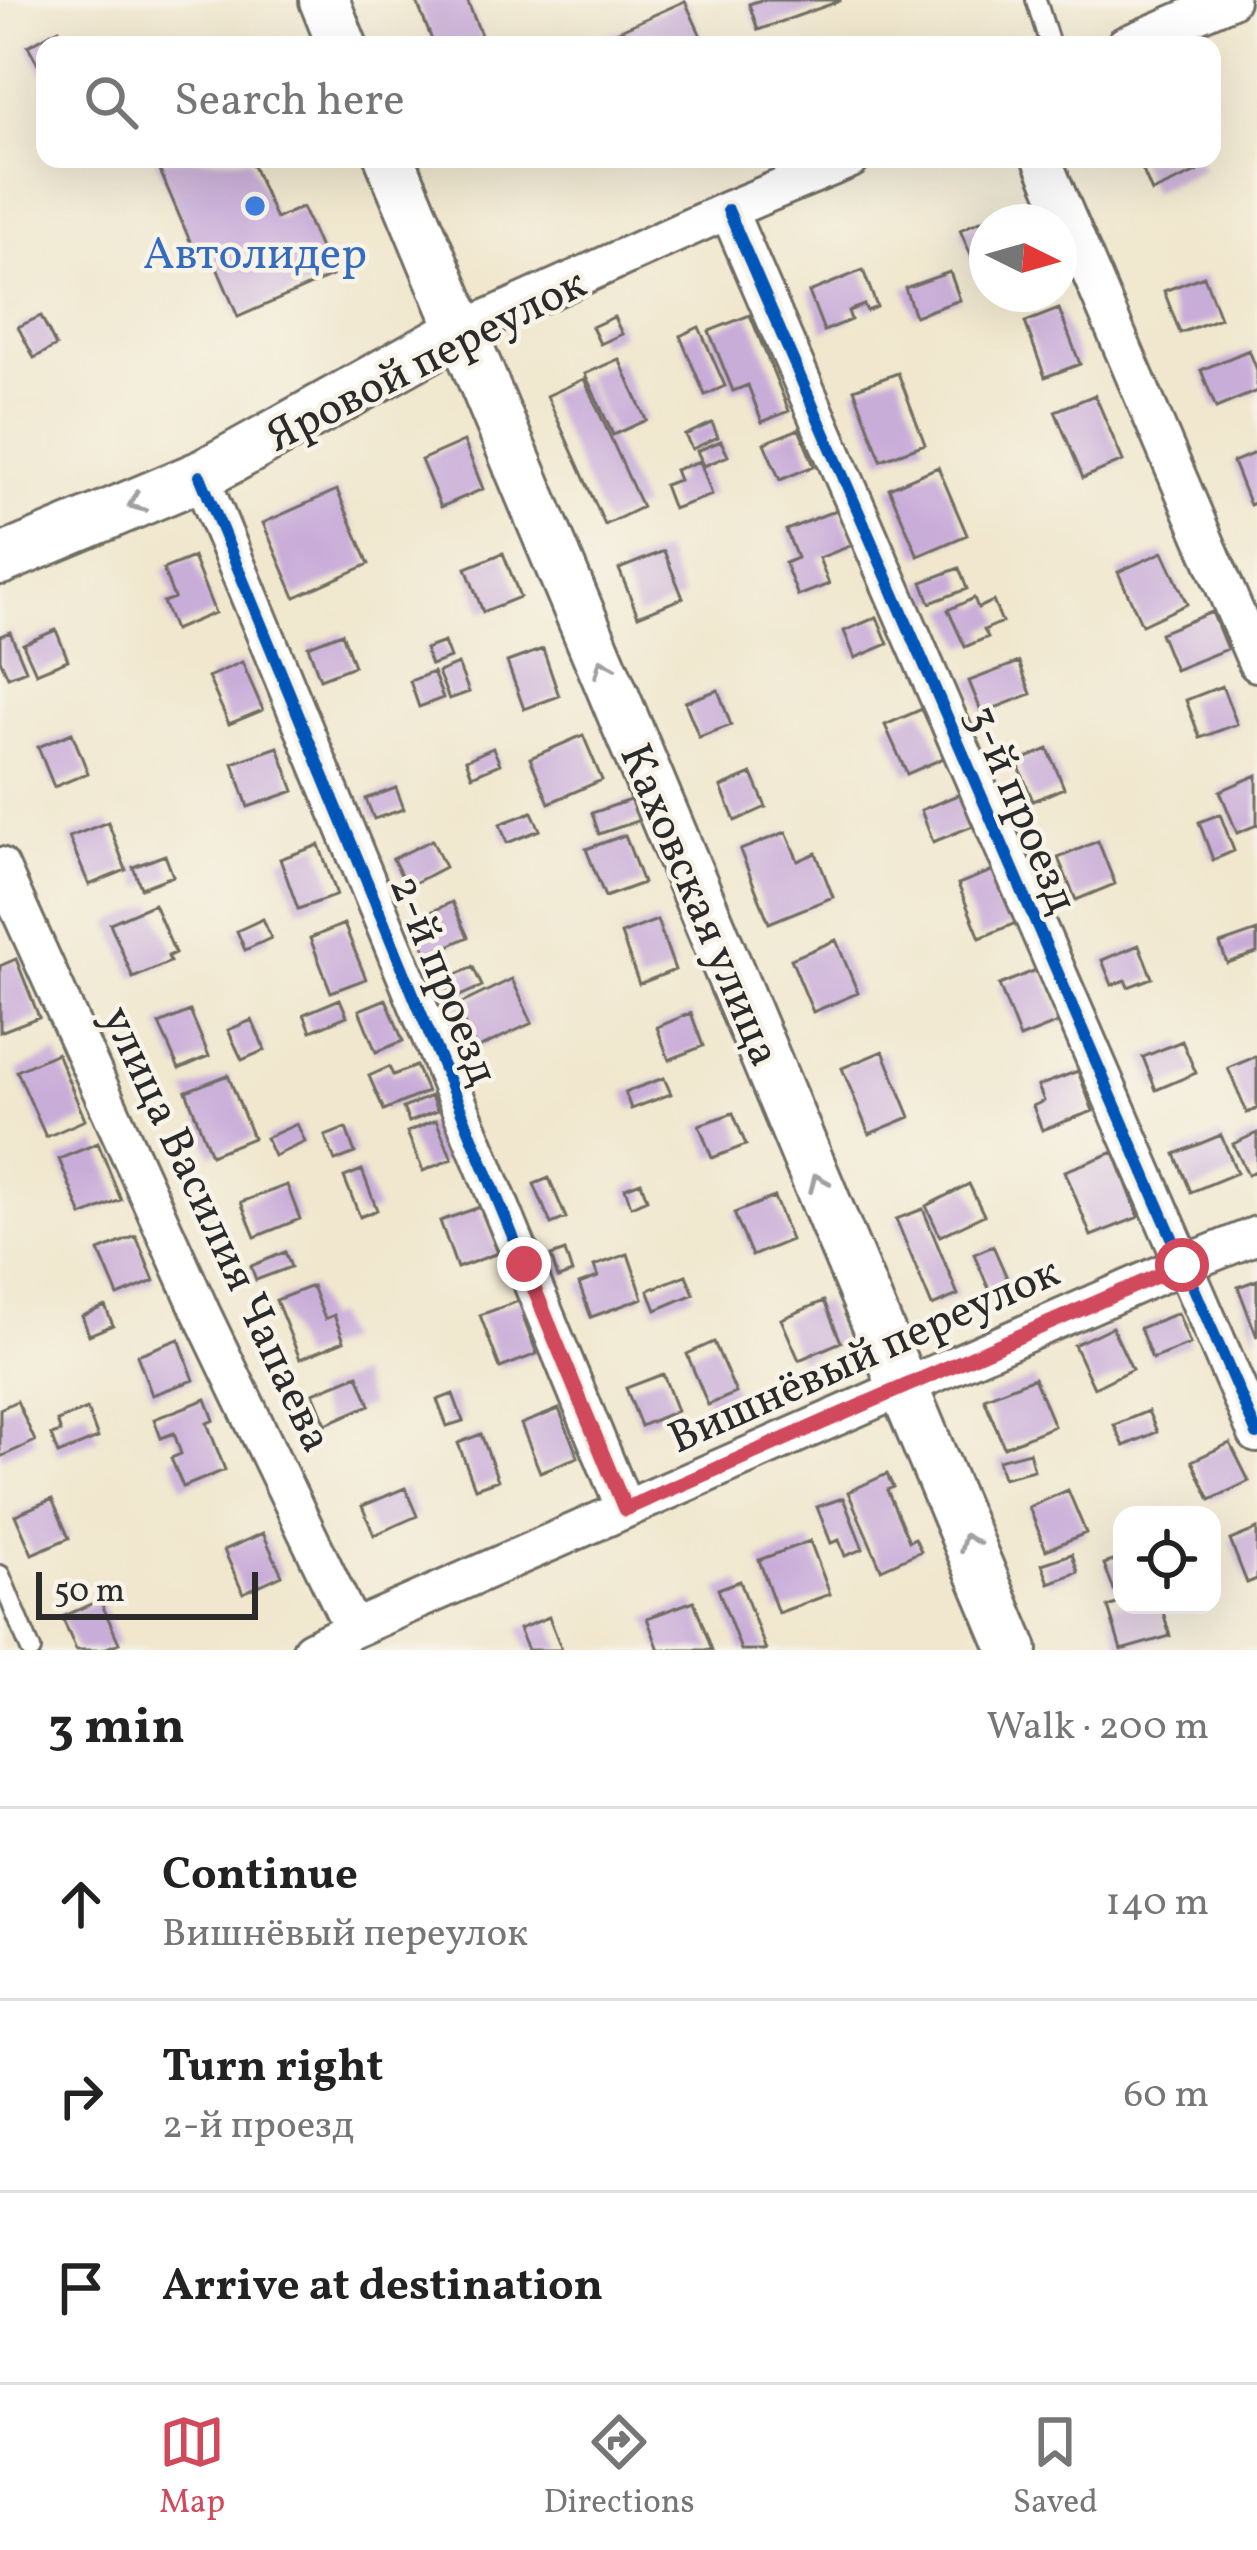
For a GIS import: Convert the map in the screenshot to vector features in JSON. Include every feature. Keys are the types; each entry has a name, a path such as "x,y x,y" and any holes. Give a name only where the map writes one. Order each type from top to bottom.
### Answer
{"main road":[{"path":"323,0 338,36"},
{"name":"Каховская улица","path":"394,168 1013,1650"},
{"name":"Яровой переулок","path":"0,560 200,476 462,330"}],"street":[{"path":"1146,36 1230,0"},
{"name":"Яровой переулок","path":"462,330 829,168"},
{"path":"1046,168 1257,663"},
{"name":"3-й проезд","path":"728,210 1257,1434"},
{"name":"2-й проезд","path":"200,476 625,1509"},
{"name":"улица Василия Чапаева","path":"0,866 201,1312 353,1629"},
{"name":"Вишнёвый переулок","path":"311,1650 1257,1235"}],"lane":[{"path":"1036,0 1047,36"},
{"path":"0,1575 31,1650"}],"building":[{"path":"416,0 467,0 481,36 430,36"},
{"path":"761,0 840,1 758,30 749,4"},
{"path":"685,1 701,36 607,36"},
{"path":"159,168 254,168 276,219 302,207 332,276 238,317 209,249 196,255"},
{"path":"1142,168 1203,168 1203,169 1152,192"},
{"path":"969,226 969,251 960,230"},
{"path":"863,270 877,307 867,311 864,305 848,311 851,320 824,331 809,292"},
{"path":"950,272 960,300 915,316 905,288"},
{"path":"1204,276 1220,318 1180,333 1164,291"},
{"path":"1060,312 1080,364 1045,377 1025,322"},
{"path":"750,315 789,411 762,422 748,385 733,391 709,331"},
{"path":"41,316 56,346 34,358 18,327"},
{"path":"614,317 622,334 600,344 592,327"},
{"path":"699,327 725,386 705,395 680,336"},
{"path":"1249,350 1257,370 1257,391 1216,408 1201,370"},
{"path":"619,359 646,420 613,435 585,374"},
{"path":"898,373 925,444 881,460 854,389"},
{"path":"584,379 642,507 605,525 547,396"},
{"path":"1095,395 1123,461 1083,478 1055,411"},
{"path":"712,423 718,437 692,449 685,435"},
{"path":"799,429 814,466 780,480 764,443"},
{"path":"464,441 483,489 441,507 421,460"},
{"path":"721,441 728,456 704,466 697,451"},
{"path":"1257,452 1257,502 1250,505 1233,462"},
{"path":"700,461 712,495 673,509 664,485 679,480 675,470"},
{"path":"938,467 967,535 918,556 889,488"},
{"path":"337,490 369,564 295,597 263,523"},
{"path":"839,509 853,545 819,558 829,584 798,596 785,563 797,558 786,530"},
{"path":"664,551 683,598 638,616 619,569"},
{"path":"1163,552 1187,604 1142,625 1118,572"},
{"path":"503,553 520,597 483,612 466,568"},
{"path":"193,557 215,613 174,630 163,602 174,598 163,569"},
{"path":"959,568 967,589 930,603 922,582"},
{"path":"974,598 978,608 993,601 1002,622 984,630 988,637 965,647 948,610"},
{"path":"1212,612 1227,649 1175,670 1160,633"},
{"path":"877,617 888,644 855,658 844,631"},
{"path":"56,630 68,660 36,673 23,644"},
{"path":"10,632 26,670 8,677 0,659 0,636"},
{"path":"342,633 354,666 320,679 308,646"},
{"path":"444,642 450,658 431,665 425,649"},
{"path":"543,649 559,696 524,709 507,662"},
{"path":"242,662 263,710 229,724 208,677"},
{"path":"1019,662 1031,694 982,713 969,681"},
{"path":"458,664 469,692 449,699 438,672"},
{"path":"433,672 443,698 419,707 410,681"},
{"path":"1222,686 1237,724 1200,738 1186,700"},
{"path":"718,690 731,725 699,737 685,702"},
{"path":"922,709 944,758 907,774 885,725"},
{"path":"72,733 88,773 54,787 38,747"},
{"path":"583,735 602,780 549,803 530,758"},
{"path":"278,747 294,791 248,807 233,763"},
{"path":"493,748 500,764 472,776 466,760"},
{"path":"1048,749 1064,788 1033,801 1017,762"},
{"path":"752,774 766,807 735,821 721,787"},
{"path":"1257,775 1257,825 1237,833 1220,791"},
{"path":"396,788 404,809 374,819 366,799"},
{"path":"960,794 973,826 933,842 921,810"},
{"path":"633,799 640,820 599,834 592,813"},
{"path":"532,812 540,830 507,843 500,824"},
{"path":"1220,814 1234,851 1213,860 1199,822"},
{"path":"108,822 126,870 89,885 69,837"},
{"path":"786,832 798,861 816,853 833,897 769,923 740,850"},
{"path":"625,835 643,883 605,897 586,849"},
{"path":"432,840 445,867 407,887 393,859"},
{"path":"1098,841 1115,884 1076,900 1058,858"},
{"path":"319,845 337,895 298,909 280,859"},
{"path":"165,855 173,876 141,888 133,867"},
{"path":"994,870 1016,923 980,938 958,884"},
{"path":"452,902 468,937 428,955 412,921"},
{"path":"154,904 175,953 168,956 170,962 133,978 110,923"},
{"path":"263,919 271,938 245,950 237,931"},
{"path":"657,920 675,970 639,984 621,934"},
{"path":"344,924 366,979 331,992 310,938"},
{"path":"1257,931 1257,953 1227,963 1220,944"},
{"path":"836,940 858,993 813,1012 791,959"},
{"path":"1139,945 1152,978 1128,987 1125,980 1112,985 1102,960"},
{"path":"16,959 39,1017 0,1032 0,966"},
{"path":"473,967 482,986 453,999 445,979"},
{"path":"1041,968 1063,1021 1020,1038 999,985"},
{"path":"512,979 532,1023 476,1049 456,1006"},
{"path":"340,999 347,1016 311,1031 304,1014"},
{"path":"386,999 403,1041 376,1052 359,1010"},
{"path":"190,1011 209,1056 179,1069 159,1024"},
{"path":"691,1013 703,1046 669,1060 657,1027"},
{"path":"252,1020 265,1050 242,1060 228,1030"},
{"path":"1182,1041 1196,1073 1156,1090 1143,1057"},
{"path":"883,1051 910,1117 869,1134 842,1068"},
{"path":"57,1053 85,1120 46,1137 17,1071"},
{"path":"1257,1056 1257,1109 1247,1113 1228,1068"},
{"path":"416,1066 427,1092 384,1110 369,1076 389,1067 393,1075"},
{"path":"1078,1071 1093,1111 1042,1130 1033,1106 1044,1101 1038,1086"},
{"path":"228,1075 253,1138 211,1155 186,1091"},
{"path":"664,1078 671,1094 631,1109 625,1092"},
{"path":"431,1096 437,1111 409,1122 403,1108"},
{"path":"733,1113 746,1145 712,1158 699,1125"},
{"path":"436,1120 452,1159 423,1171 407,1132"},
{"path":"297,1124 305,1142 274,1156 266,1138"},
{"path":"346,1128 355,1153 335,1161 325,1136"},
{"path":"1257,1133 1257,1170 1248,1175 1233,1144"},
{"path":"1221,1135 1237,1173 1191,1192 1175,1154"},
{"path":"98,1143 121,1200 82,1216 59,1159"},
{"path":"1114,1152 1139,1217 1091,1236 1065,1171"},
{"path":"362,1170 377,1210 360,1217 344,1177"},
{"path":"549,1178 566,1218 551,1224 534,1184"},
{"path":"641,1182 647,1199 631,1206 625,1188"},
{"path":"969,1184 984,1215 940,1236 926,1206"},
{"path":"287,1185 300,1219 255,1237 241,1202"},
{"path":"774,1197 791,1240 752,1256 734,1213"},
{"path":"480,1207 498,1253 457,1268 440,1221"},
{"path":"923,1209 958,1295 932,1306 896,1219"},
{"path":"136,1236 154,1281 118,1296 99,1251"},
{"path":"993,1246 1008,1280 989,1289 974,1254"},
{"path":"565,1251 572,1273 558,1278 551,1256"},
{"path":"285,1252 291,1267 256,1280 251,1266"},
{"path":"628,1254 643,1298 591,1317 579,1284 598,1277 594,1266"},
{"path":"686,1275 694,1294 656,1310 648,1290"},
{"path":"1257,1280 1257,1337 1238,1287"},
{"path":"312,1286 325,1319 334,1315 344,1341 300,1359 276,1300"},
{"path":"524,1299 530,1315 523,1317 537,1354 500,1368 480,1315"},
{"path":"824,1301 841,1342 799,1360 781,1319"},
{"path":"105,1306 113,1325 89,1335 82,1316"},
{"path":"1178,1313 1190,1344 1152,1359 1140,1328"},
{"path":"1112,1327 1132,1369 1094,1388 1074,1345"},
{"path":"179,1339 194,1380 152,1395 137,1355"},
{"path":"714,1342 736,1393 708,1405 687,1354"},
{"path":"663,1374 677,1411 641,1426 626,1388"},
{"path":"358,1375 370,1405 326,1424 313,1393"},
{"path":"1034,1378 1054,1426 1004,1447 984,1398"},
{"path":"453,1394 463,1421 447,1426 437,1400"},
{"path":"206,1399 214,1420 207,1423 225,1470 183,1487 171,1458 181,1454 174,1433 161,1438 154,1419"},
{"path":"17,1401 35,1441 0,1457 0,1409"},
{"path":"87,1409 98,1438 58,1454 51,1435 61,1432 57,1421"},
{"path":"559,1409 578,1457 540,1472 521,1424"},
{"path":"1148,1411 1157,1432 1124,1446 1114,1425"},
{"path":"481,1434 498,1480 475,1488 458,1443"},
{"path":"1230,1443 1249,1481 1210,1500 1192,1461"},
{"path":"1029,1452 1034,1470 1003,1478 998,1460"},
{"path":"887,1474 893,1487 887,1490 909,1541 915,1538 921,1551 881,1569 848,1492"},
{"path":"405,1488 417,1516 374,1535 362,1506"},
{"path":"1068,1490 1086,1533 1046,1550 1029,1507"},
{"path":"843,1498 863,1549 845,1556 839,1540 831,1543 817,1507"},
{"path":"52,1499 69,1538 32,1554 15,1515"},
{"path":"1257,1529 1257,1579 1247,1583 1230,1540"},
{"path":"263,1533 282,1575 243,1593 224,1550"},
{"path":"810,1541 830,1594 778,1613 759,1560"},
{"path":"1072,1554 1078,1572 1049,1583 1042,1564"},
{"path":"1113,1561 1113,1587 1104,1564"},
{"path":"740,1581 766,1650 741,1650 718,1589"},
{"path":"100,1600 119,1643 102,1650 76,1650 62,1617"},
{"path":"694,1601 712,1650 659,1650 647,1618"},
{"path":"1113,1605 1113,1614 1164,1614 1170,1636 1121,1650 1108,1607"},
{"path":"549,1617 562,1650 528,1650 519,1629"}],"cycle path":[{"path":"728,210 1257,1434"},
{"path":"200,476 625,1509"}],"place":[{"name":"Автолидер","path":"255,206"}],"route":[{"path":"524,1264 625,1509 1182,1265"}]}
